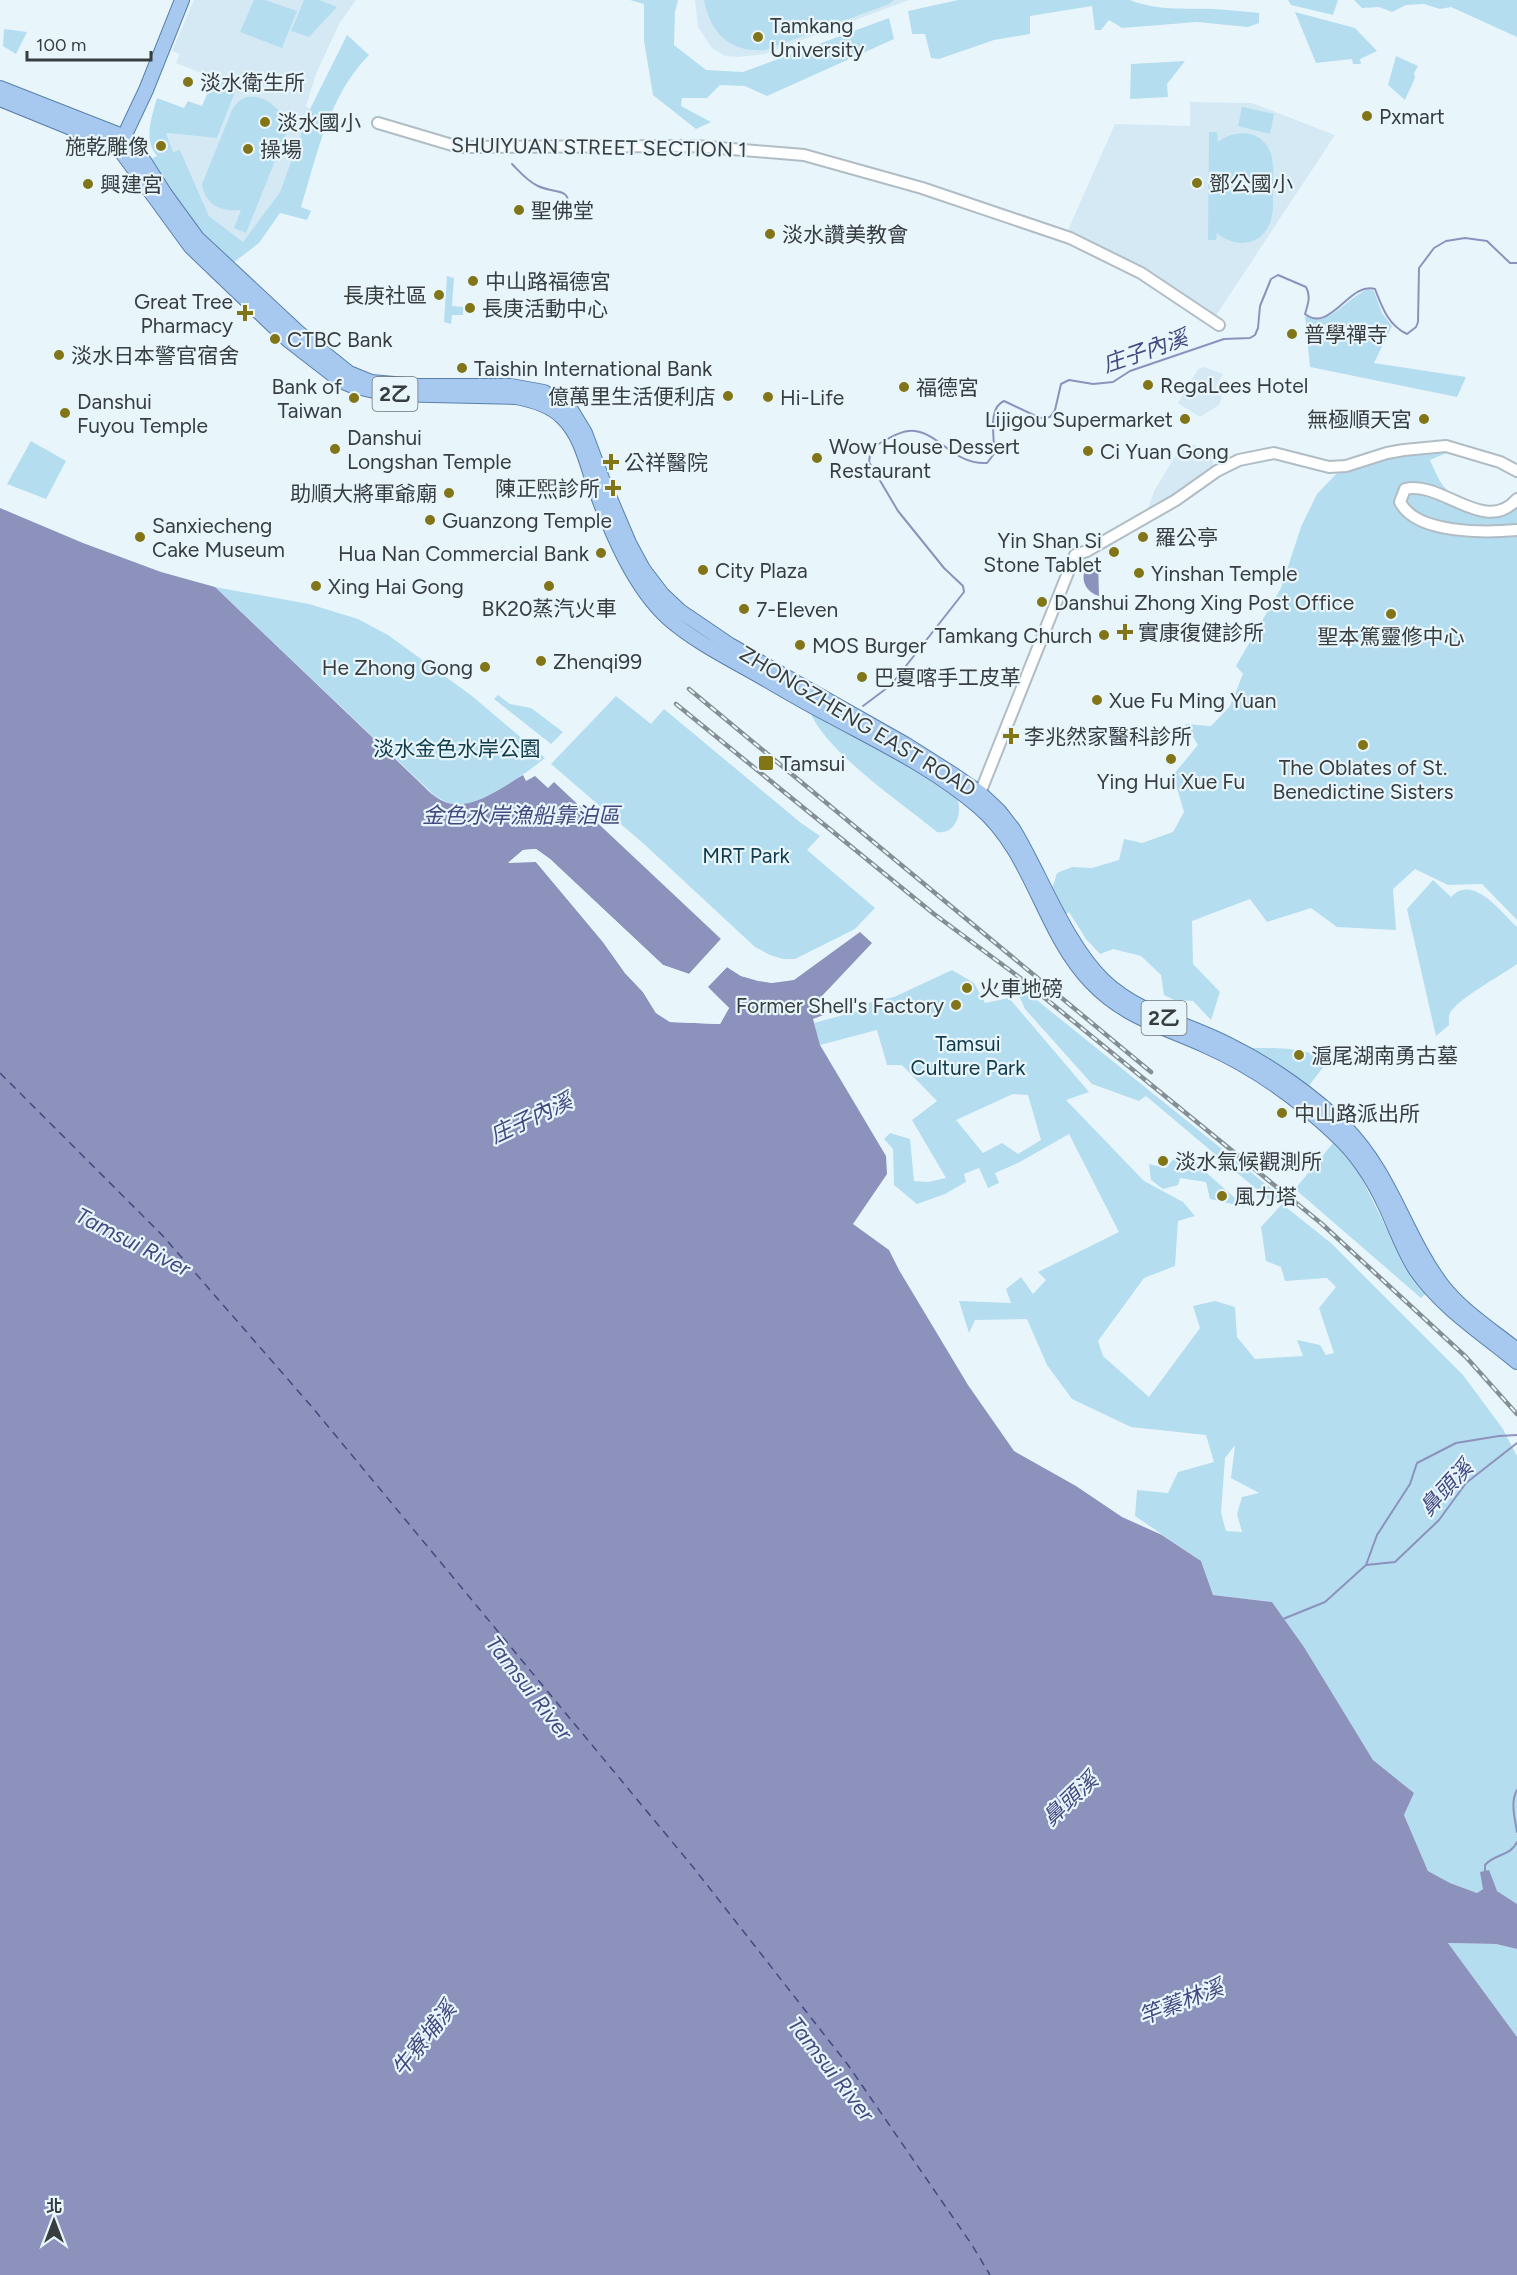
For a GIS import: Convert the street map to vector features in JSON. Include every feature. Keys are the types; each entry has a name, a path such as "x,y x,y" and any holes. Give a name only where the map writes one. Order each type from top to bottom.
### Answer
{"main road":[{"path":"0,88 121,142 182,0"},
{"name":"2乙","path":"0,99 121,142 142,158 197,238 299,333 349,373 371,382 417,386 511,386 544,392 571,410 585,433 629,543 657,599"},
{"name":"ZHONGZHENG EAST ROAD","path":"657,599 680,611 730,645 904,744 980,793 1013,828 1081,952 1102,980 1129,1001 1168,1021 1230,1045 1315,1101 1345,1127 1368,1153 1388,1198"},
{"name":"ZHONGZHENG EAST ROAD","path":"657,599 672,622 823,712 901,753 978,806 1012,846 1074,963 1093,984 1120,1008 1206,1046 1249,1068 1296,1101 1337,1136 1388,1198"},
{"name":"2乙","path":"1388,1198 1443,1285 1460,1304 1517,1350"},
{"name":"2乙","path":"1388,1198 1413,1265 1428,1286 1450,1309 1517,1362"}],"street":[{"name":"SHUIYUAN STREET SECTION 1","path":"378,123 459,147 696,146 804,155 922,188 1070,238 1141,273 1219,325"},
{"path":"980,793 1075,555 1087,551 1156,512 1217,471 1239,460 1274,453 1329,467 1346,466 1395,452 1446,446 1500,462 1517,471"},
{"path":"1517,499 1509,507 1496,511 1480,511 1428,490 1412,487 1405,489 1400,502 1403,509 1423,522 1487,532 1517,530"}],"shaded area":[{"name":"淡水國小","path":"194,0 356,0 339,24 316,74 306,106 310,109 280,192 243,243 209,216 180,150 173,153 166,133 217,138 237,87 176,63 180,54 172,51"},
{"name":"Tamkang University","path":"695,0 909,0 765,54 738,57 725,56 712,48 698,27"},
{"name":"鄧公國小","path":"1190,102 1252,103 1335,135 1215,317 1143,271 1068,230 1115,124 1190,126"},
{"path":"1204,367 1223,374 1216,388 1222,397 1219,405 1200,417 1178,403 1198,369"},
{"path":"1188,443 1211,451 1214,469 1147,512 1154,491 1181,447"}],"green space":[{"path":"254,0 265,0 297,11 282,48 240,32"},
{"path":"304,0 319,0 337,7 309,37 291,31"},
{"path":"630,0 678,0 675,12 674,45 706,70 743,72 889,18 894,39 767,96 745,86 720,85 707,98 682,98 681,106 711,122 696,129 653,95 644,41 644,4"},
{"name":"Tamkang University","path":"704,0 894,0 889,4 765,50 753,50 732,44 717,31 711,22"},
{"path":"958,0 1130,0 1161,7 1259,13 1259,23 1248,27 1197,22 1122,28 1109,20 1101,30 1095,30 1092,6 1030,16 1030,34 994,40 939,59 931,58 925,34 912,34 908,11"},
{"path":"1288,0 1338,0 1333,15 1291,5"},
{"path":"1354,0 1517,0 1517,37 1451,7 1440,9 1424,4 1406,5 1392,12 1379,7 1362,8"},
{"path":"1295,12 1355,28 1377,51 1360,59 1361,64 1353,64 1352,59 1316,63"},
{"path":"4,29 27,32 16,54 3,46"},
{"path":"347,35 369,55 344,88 326,126 301,207 311,211 307,220 280,213 259,243 233,263 194,226 151,159 157,156 150,143 150,135 151,120 157,98 184,108 188,101 202,106 214,78 237,87 217,138 166,133 173,152 180,150 209,216 243,242 280,192 310,109"},
{"path":"1396,56 1418,66 1405,100 1388,85"},
{"path":"1185,61 1167,84 1168,97 1130,99 1131,64"},
{"name":"操場","path":"246,97 261,98 292,119 246,233 234,228 241,210 227,210 215,206 207,197 202,184 233,108"},
{"path":"1242,107 1274,114 1270,134 1238,126"},
{"path":"1209,132 1217,132 1218,142 1234,134 1250,134 1258,137 1269,149 1273,170 1272,215 1266,231 1254,241 1239,243 1217,233 1216,240 1208,240"},
{"path":"447,276 454,278 452,306 463,307 463,315 452,315 451,324 444,322"},
{"path":"1369,289 1374,291 1382,313 1392,326 1374,363 1466,377 1457,397 1310,367 1305,316 1314,319 1330,315"},
{"path":"31,441 66,461 46,499 7,484"},
{"path":"1449,452 1430,460 1443,486 1461,502 1480,512 1500,515 1517,506 1517,920 1482,884 1448,885 1415,869 1393,889 1396,930 1337,927 1311,908 1267,922 1250,899 1192,921 1193,964 1220,992 1211,1020 1193,1001 1174,1000 1164,995 1161,975 1141,956 1113,949 1100,954 1086,939 1069,912 1062,917 1049,890 1053,886 1057,873 1072,867 1092,868 1119,860 1124,839 1142,843 1173,832 1184,812 1173,775 1198,745 1185,724 1211,726 1230,706 1243,674 1236,666 1281,588 1301,527 1317,494 1341,469 1385,457"},
{"name":"淡水金色水岸公園","path":"215,587 309,604 358,619 388,635 472,696 545,758 515,779 478,800 457,805 435,796"},
{"path":"498,695 510,704 531,708 563,732 551,744 494,699"},
{"name":"MRT Park","path":"616,696 651,724 664,709 801,823 820,836 807,850 875,908 855,929 795,959 783,959 755,947 644,844 551,764"},
{"path":"810,712 892,756 957,798 959,810 953,826 944,832 937,832 886,792 832,744"},
{"path":"1433,880 1451,897 1459,891 1468,889 1486,897 1517,927 1517,964 1457,1005 1450,1013 1449,1025 1436,1036 1407,909"},
{"name":"Tamsui Culture Park","path":"952,970 974,983 985,1003 1009,998 1089,1092 1066,1100 1144,1181 1183,1202 1195,1216 1178,1221 1175,1266 1144,1278 1098,1341 1103,1356 1149,1397 1200,1328 1193,1306 1215,1301 1235,1307 1237,1337 1255,1359 1303,1356 1297,1340 1320,1345 1326,1355 1334,1353 1319,1308 1336,1287 1327,1278 1285,1281 1281,1267 1266,1261 1261,1227 1282,1204 1331,1243 1463,1375 1503,1429 1517,1456 1517,1904 1497,1891 1483,1889 1477,1893 1450,1883 1428,1871 1404,1815 1414,1793 1373,1760 1304,1647 1272,1602 1213,1595 1201,1561 1135,1516 1137,1490 1168,1493 1178,1472 1214,1462 1206,1435 1131,1427 1072,1399 1047,1365 1027,1319 975,1320 969,1333 959,1301 1011,1303 1006,1289 1021,1277 1033,1294 1046,1280 1038,1272 1119,1232 1069,1134 1018,1163 995,1173 999,1183 988,1188 979,1168 964,1174 966,1182 945,1194 917,1204 894,1185 893,1149 884,1139 890,1133 910,1139 914,1181 928,1182 946,1178 912,1120 937,1101 902,1065 887,1065 877,1030 820,1045 814,1023 869,1008 868,1003 894,997","holes":["1013,1094 1028,1095 1041,1140 1018,1154 1002,1143 983,1153 956,1120","1235,1445 1231,1478 1259,1493 1242,1497 1237,1514 1242,1532 1226,1531 1221,1513 1225,1458"]},
{"path":"1012,980 1279,1195 1273,1203 1146,1096 1139,1101 1092,1084 1025,1009"},
{"path":"1251,1048 1302,1051 1312,1053 1327,1062 1308,1087"},
{"path":"1334,1142 1359,1173 1406,1268 1426,1293 1421,1298 1295,1189"},
{"path":"1181,1150 1245,1207 1210,1199 1206,1182 1180,1178 1178,1185 1163,1189 1151,1180 1149,1164 1166,1168"},
{"path":"1448,1943 1496,1944 1517,1949 1517,2037"}],"water":[{"path":"0,508 83,543 161,572 215,587 440,800 455,804 475,801 523,775 526,781 535,776 548,788 554,782 721,939 689,974 663,965 550,859 536,849 523,850 509,862 536,862 603,942 625,973 643,992 656,1013 670,1022 720,1024 729,1008 707,987 727,967 741,976 758,981 772,983 794,980 860,932 872,943 821,997 826,1014 813,1019 820,1045 886,1156 887,1174 853,1224 889,1250 968,1385 1014,1451 1076,1486 1122,1517 1162,1535 1201,1561 1213,1595 1272,1602 1304,1647 1373,1760 1414,1793 1404,1815 1428,1871 1450,1883 1477,1893 1483,1889 1480,1872 1489,1870 1497,1891 1517,1904 1517,1949 1496,1944 1448,1943 1517,2037 1517,2275 0,2275"},
{"path":"1098,559 1099,596 1088,589 1084,578 1087,567"}],"pier":[{"path":"536,849 550,859 663,965 689,974 721,939 723,941 690,976 662,968 535,852 524,853 516,860 538,860 606,940 627,971 645,990 658,1011 671,1019 719,1021 726,1009 704,986 726,964 742,974 772,983 741,976 727,967 708,987 729,1008 720,1024 670,1022 656,1013 643,992 625,973 603,942 536,862 508,863 523,850"}],"waterway":[{"path":"512,164 534,184 566,195 569,208 568,219"},
{"name":"庄子內溪","path":"863,706 891,685 964,592 963,586 944,568 898,511 869,462 871,448 898,434 915,431 924,433 956,455 975,462 987,463 994,454 995,410 1004,401 1040,418 1050,417 1055,410 1061,384 1069,380 1093,384 1113,382 1130,371 1224,339 1250,338 1255,335 1258,328 1260,306 1271,279 1278,275 1306,287 1309,297 1305,314 1314,318 1332,313 1357,292 1375,289 1390,321 1407,334 1416,327 1418,322 1419,268 1434,248 1446,241 1465,238 1487,241 1510,263 1517,263"},
{"name":"鼻頭溪","path":"1283,1619 1325,1602 1366,1565 1377,1535 1410,1484 1417,1463 1456,1443 1517,1435"},
{"name":"鼻頭溪","path":"1366,1565 1395,1562 1439,1520 1466,1483 1517,1443"},
{"path":"1517,1790 1513,1805 1517,1832"},
{"path":"1485,1874 1485,1865 1507,1853 1517,1842"}],"ferry route":[{"path":"0,1073 163,1236 312,1407 693,1867 848,2065 972,2245 990,2275"}],"railway":[{"path":"689,689 1151,1072"},
{"path":"676,704 934,914 1019,977 1322,1224 1466,1357 1517,1414"}],"place":[{"name":"Tamkang University","path":"758,37"},
{"name":"淡水衛生所","path":"188,82"},
{"name":"Pxmart","path":"1367,116"},
{"name":"淡水國小","path":"265,122"},
{"name":"施乾雕像","path":"161,146"},
{"name":"操場","path":"248,149"},
{"name":"鄧公國小","path":"1197,183"},
{"name":"興建宮","path":"88,184"},
{"name":"聖佛堂","path":"519,210"},
{"name":"淡水讚美教會","path":"770,234"},
{"name":"中山路福德宮","path":"473,281"},
{"name":"長庚社區","path":"439,295"},
{"name":"長庚活動中心","path":"470,308"},
{"name":"Great Tree Pharmacy","path":"245,313"},
{"name":"普學禪寺","path":"1292,334"},
{"name":"CTBC Bank","path":"275,339"},
{"name":"淡水日本警官宿舍","path":"59,355"},
{"name":"Taishin International Bank","path":"462,368"},
{"name":"RegaLees Hotel","path":"1148,385"},
{"name":"福德宮","path":"904,387"},
{"name":"億萬里生活便利店","path":"728,396"},
{"name":"Hi-Life","path":"768,397"},
{"name":"Bank of Taiwan","path":"354,398"},
{"name":"Danshui Fuyou Temple","path":"65,413"},
{"name":"Lijigou Supermarket","path":"1185,419"},
{"name":"無極順天宮","path":"1424,419"},
{"name":"Danshui Longshan Temple","path":"335,449"},
{"name":"Ci Yuan Gong","path":"1088,451"},
{"name":"Wow House Dessert Restaurant","path":"817,458"},
{"name":"公祥醫院","path":"611,462"},
{"name":"陳正煕診所","path":"613,488"},
{"name":"助順大將軍爺廟","path":"449,493"},
{"name":"Guanzong Temple","path":"430,520"},
{"name":"Sanxiecheng Cake Museum","path":"140,537"},
{"name":"羅公亭","path":"1143,537"},
{"name":"Yin Shan Si Stone Tablet","path":"1114,552"},
{"name":"Hua Nan Commercial Bank","path":"601,553"},
{"name":"City Plaza","path":"703,570"},
{"name":"Yinshan Temple","path":"1139,573"},
{"name":"Xing Hai Gong","path":"316,586"},
{"name":"BK20蒸汽火車","path":"549,586"},
{"name":"Danshui Zhong Xing Post Office","path":"1042,602"},
{"name":"7-Eleven","path":"744,609"},
{"name":"聖本篤靈修中心","path":"1391,614"},
{"name":"實康復健診所","path":"1125,632"},
{"name":"Tamkang Church","path":"1104,635"},
{"name":"MOS Burger","path":"800,645"},
{"name":"Zhenqi99","path":"541,661"},
{"name":"He Zhong Gong","path":"485,667"},
{"name":"巴夏喀手工皮革","path":"862,677"},
{"name":"Xue Fu Ming Yuan","path":"1097,700"},
{"name":"李兆然家醫科診所","path":"1011,736"},
{"name":"The Oblates of St. Benedictine Sisters","path":"1363,745"},
{"name":"Ying Hui Xue Fu","path":"1171,759"},
{"name":"Tamsui","path":"766,763"},
{"name":"火車地磅","path":"967,988"},
{"name":"Former Shell's Factory","path":"956,1005"},
{"name":"滬尾湖南勇古墓","path":"1299,1055"},
{"name":"中山路派出所","path":"1282,1113"},
{"name":"淡水氣候觀測所","path":"1163,1161"},
{"name":"風力塔","path":"1222,1196"}],"water label":[{"name":"金色水岸漁船靠泊區","path":"521,815"},
{"name":"Tamsui River","path":"133,1242"},
{"name":"Tamsui River","path":"529,1688"},
{"name":"竿蓁林溪","path":"1181,2002"},
{"name":"牛寮埔溪","path":"424,2039"},
{"name":"Tamsui River","path":"831,2069"}]}
